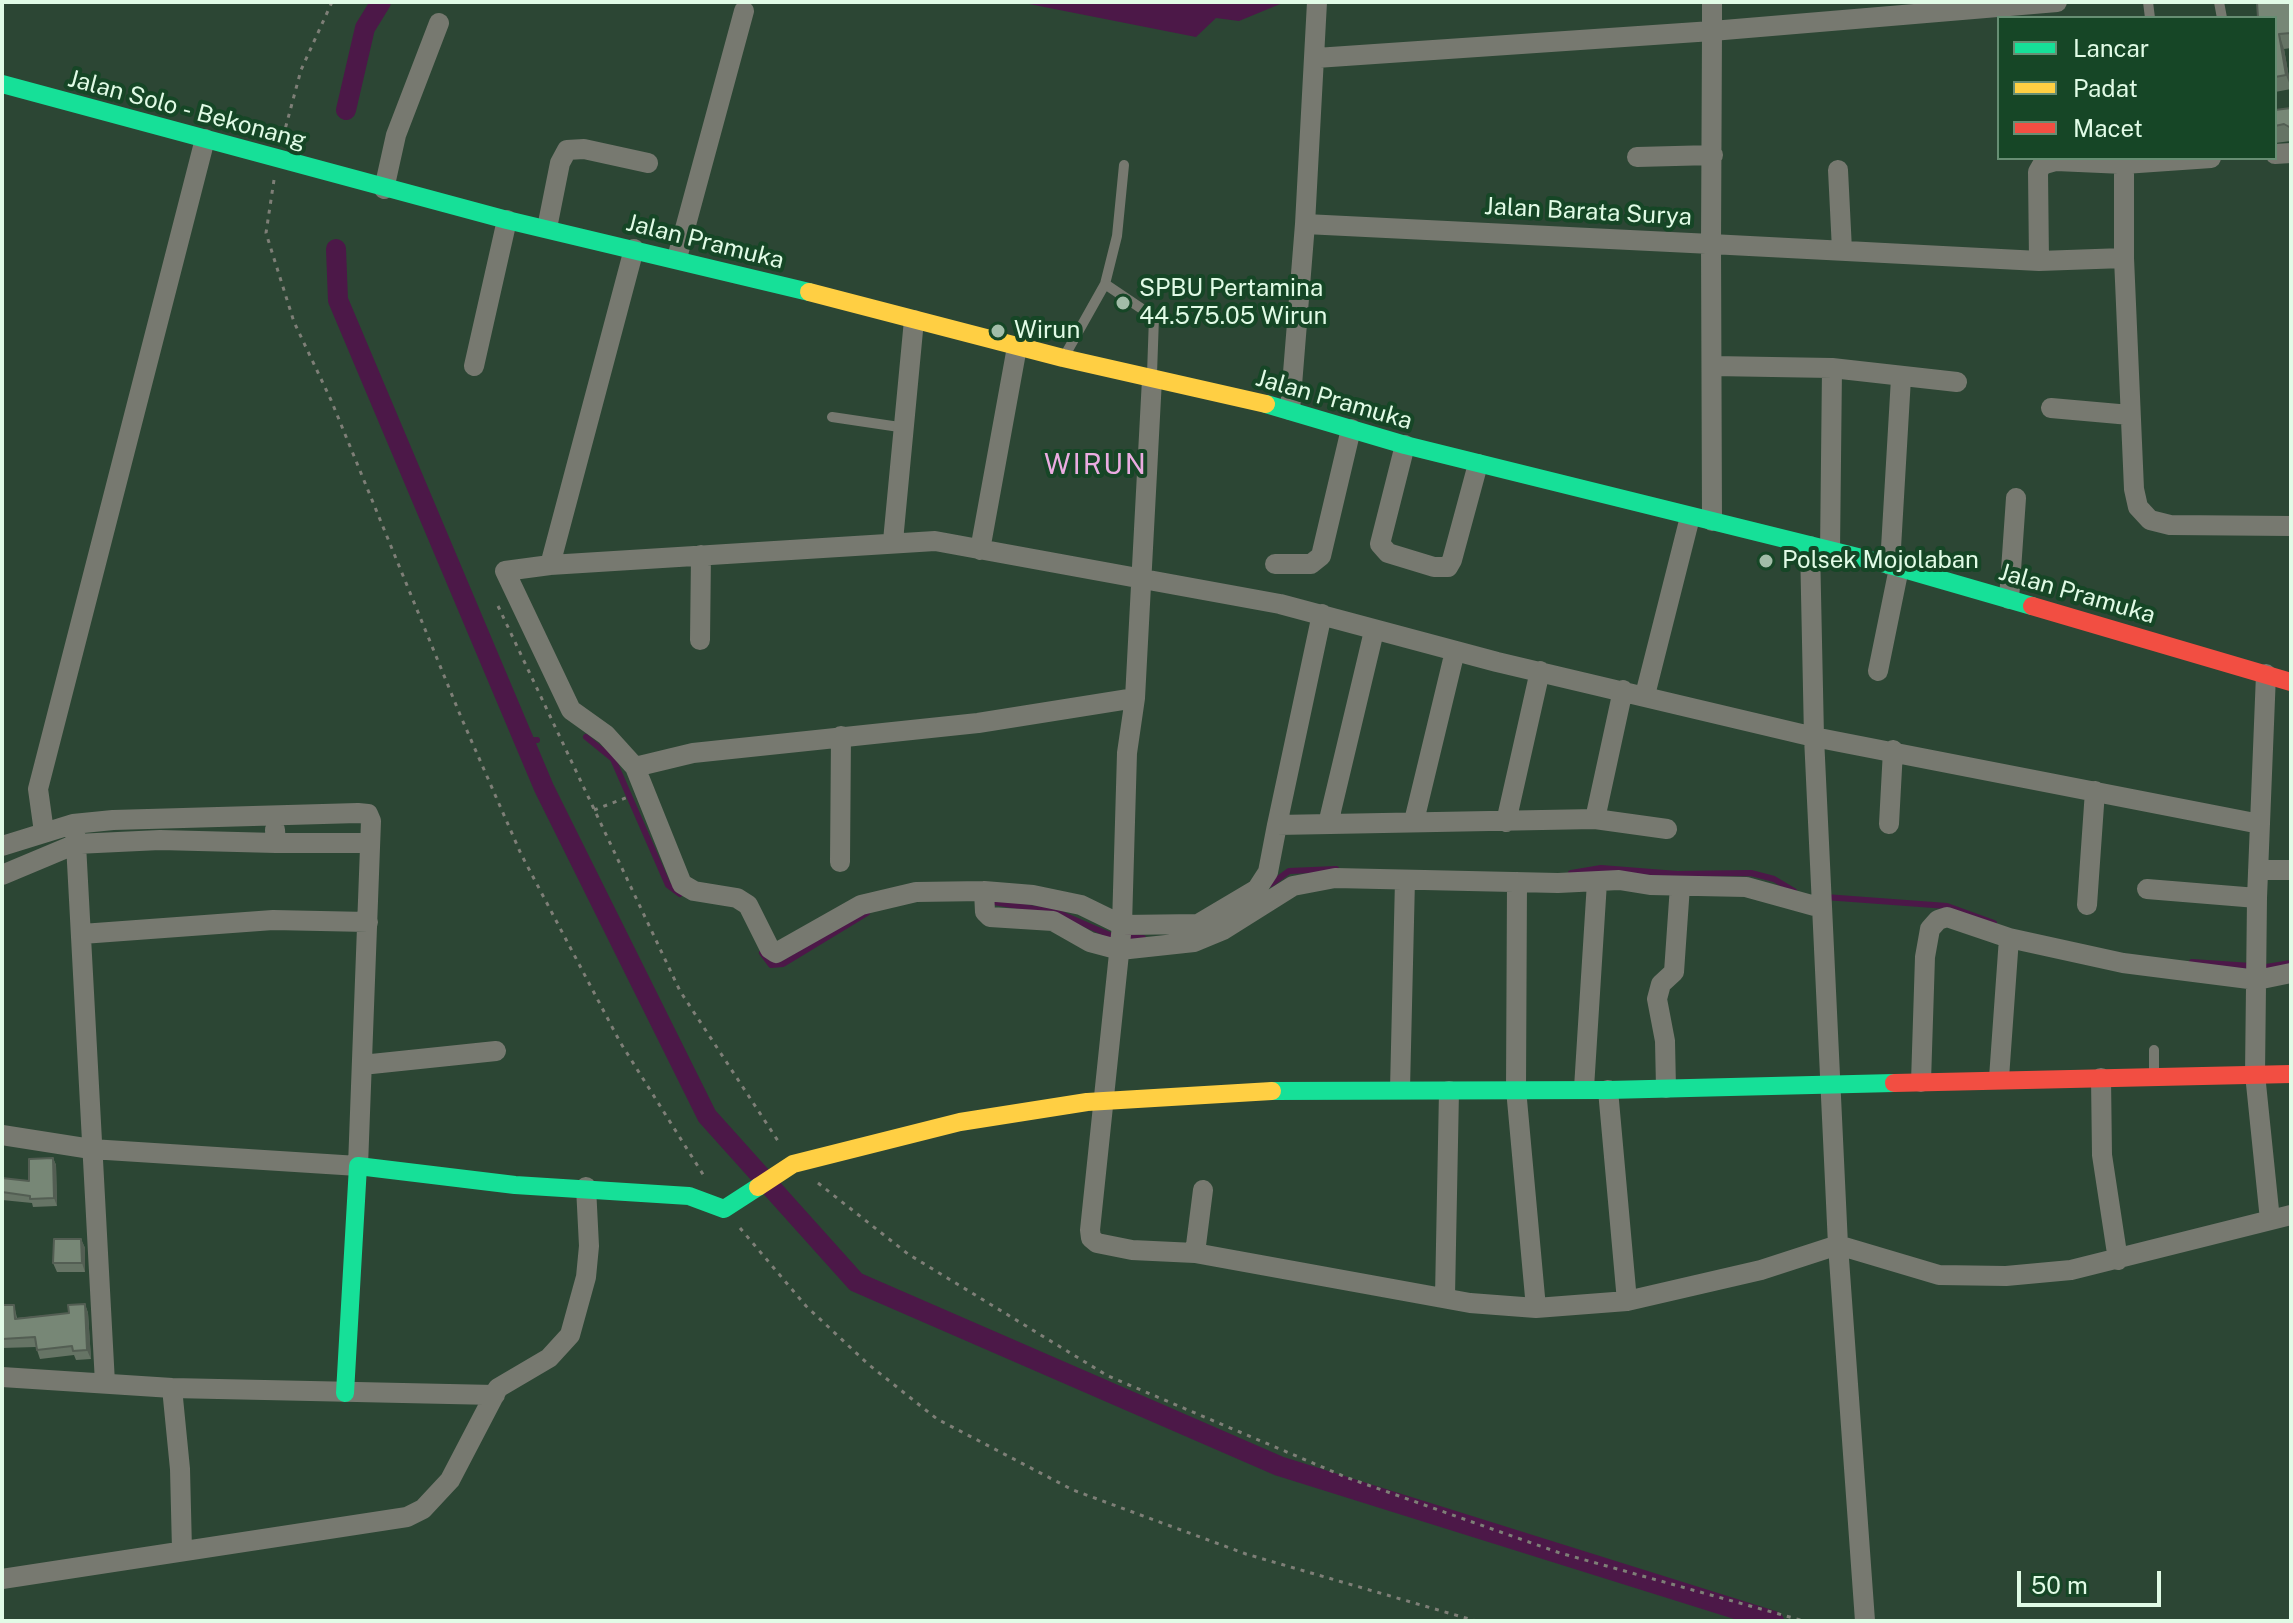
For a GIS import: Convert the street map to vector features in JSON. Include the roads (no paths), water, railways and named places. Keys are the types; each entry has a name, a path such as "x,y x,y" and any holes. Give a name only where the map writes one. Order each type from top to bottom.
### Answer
{"main road":[{"name":"Jalan Solo - Bekonang","path":"2,84 360,182"},
{"name":"Jalan Pramuka","path":"360,182 507,220 677,258 1017,347 1290,410 1478,464 1894,566 2291,682"},
{"path":"345,1393 358,1166 515,1185 586,1187 689,1196 730,1204 788,1166 960,1122 1106,1101 1243,1091 1608,1090 1999,1078 2291,1074"}],"street":[{"path":"1290,410 1316,58 1317,2"},
{"name":"Jalan Barata Surya","path":"1305,224 1711,244 1712,2"},
{"path":"1316,58 1712,31 1964,6 2057,2"},
{"path":"677,258 744,11"},
{"path":"384,189 396,135 439,23"},
{"path":"44,832 38,789 205,139"},
{"path":"547,228 560,163 567,150 584,149 648,163"},
{"path":"1637,157 1713,155"},
{"path":"2039,261 2038,172 2042,165 2056,161 2124,164 2182,160"},
{"path":"2124,164 2130,415 2134,489 2138,507 2150,520 2170,525 2291,526"},
{"path":"1838,170 1842,250"},
{"path":"474,366 507,220"},
{"path":"1712,521 1711,244 2039,261 2124,258"},
{"path":"550,565 634,249"},
{"path":"893,541 914,320"},
{"path":"980,550 1017,347"},
{"path":"1713,366 1832,368 1957,382"},
{"path":"1832,368 1820,549 1814,737 1838,1245 1865,1621"},
{"path":"1878,671 1894,566 1901,378"},
{"path":"1152,379 1135,698 1127,753 1120,938 1091,1238 1097,1243 1132,1250 1195,1253 1445,1296 1470,1303 1536,1308 1627,1301 1761,1270 1838,1245 1939,1275 2006,1276 2071,1270 2291,1215"},
{"path":"2051,408 2130,415"},
{"path":"1275,564 1311,564 1321,556 1351,429"},
{"path":"1405,445 1380,544 1388,553 1434,567 1448,567 1452,560 1478,464"},
{"path":"2009,599 2016,498"},
{"path":"1645,695 1690,517"},
{"path":"1821,901 1746,887 1680,886 1619,880 1310,881 1293,886 1223,930 1194,942 1120,938 1081,905 916,892 873,901 776,953 770,949 748,905 717,892 694,891 682,884 635,767 606,735 571,710 505,571 550,565 893,541 935,541 1322,614 1374,631 1814,737 2260,824"},
{"path":"700,640 701,555"},
{"path":"984,898 990,917 1053,921 1090,942 1198,924 1257,889 1268,872 1322,614"},
{"path":"1328,824 1374,631"},
{"path":"1414,821 1455,651"},
{"path":"1506,822 1540,671"},
{"path":"2266,674 2257,898 2255,1074 2270,1220"},
{"path":"1595,819 1623,690"},
{"path":"635,767 693,753 978,723 1135,698"},
{"path":"840,862 841,736"},
{"path":"1889,824 1893,750"},
{"path":"2087,905 2095,791"},
{"path":"2,846 44,832 160,840 275,829 368,814 370,843 358,1166 91,1149 2,1135"},
{"path":"1277,825 1595,819 1667,829"},
{"path":"275,829 370,843"},
{"path":"2,875 75,834"},
{"path":"75,834 105,1383"},
{"path":"2258,870 2291,870"},
{"path":"1400,1089 1405,880"},
{"path":"1517,882 1516,1089 1536,1308"},
{"path":"1584,1088 1597,882"},
{"path":"1666,1088 1665,1041 1657,999 1661,984 1674,972 1680,886"},
{"path":"2147,889 2257,898"},
{"path":"1921,1082 1925,957 1930,929 1938,920 1947,917 2009,938 2123,963 2291,973"},
{"path":"82,934 273,920 368,922"},
{"path":"1999,1078 2009,938"},
{"path":"362,1065 496,1051"},
{"path":"2101,1078 2102,1155 2118,1260"},
{"path":"1608,1090 1627,1301"},
{"path":"1445,1296 1449,1091"},
{"path":"2,1579 407,1517 423,1509 450,1480 498,1388 549,1358 570,1335 586,1277 586,1187"},
{"path":"1195,1253 1203,1190"},
{"path":"2,1377 172,1388 495,1395"},
{"path":"172,1388 180,1469 182,1550"}],"lane":[{"path":"1063,358 1105,284 1117,236 1124,165"},
{"path":"1105,284 1154,317 1152,379"},
{"path":"832,417 906,428"},
{"path":"2154,1050 2154,1075"}],"waterway":[{"path":"346,110 365,28 381,2"},
{"path":"336,249 338,300 544,788 707,1116 856,1282 1279,1466 1774,1621"},
{"path":"586,737 613,759 668,885 680,894"},
{"path":"524,741 537,740"},
{"path":"1571,873 1601,868 1677,874 1751,873 1774,879 1794,891"},
{"path":"1271,884 1289,871 1336,869"},
{"path":"1825,897 1947,906 1994,923"},
{"path":"988,901 1059,913 1112,936 1143,938"},
{"path":"762,953 771,965 783,964 867,913"},
{"path":"2192,962 2266,967 2291,963"}],"place":[{"name":"SPBU Pertamina 44.575.05 Wirun","path":"1123,303"},
{"name":"Wirun","path":"998,331"},
{"name":"Polsek Mojolaban","path":"1766,561"}],"district":[{"name":"WIRUN","path":"1096,465"}]}
